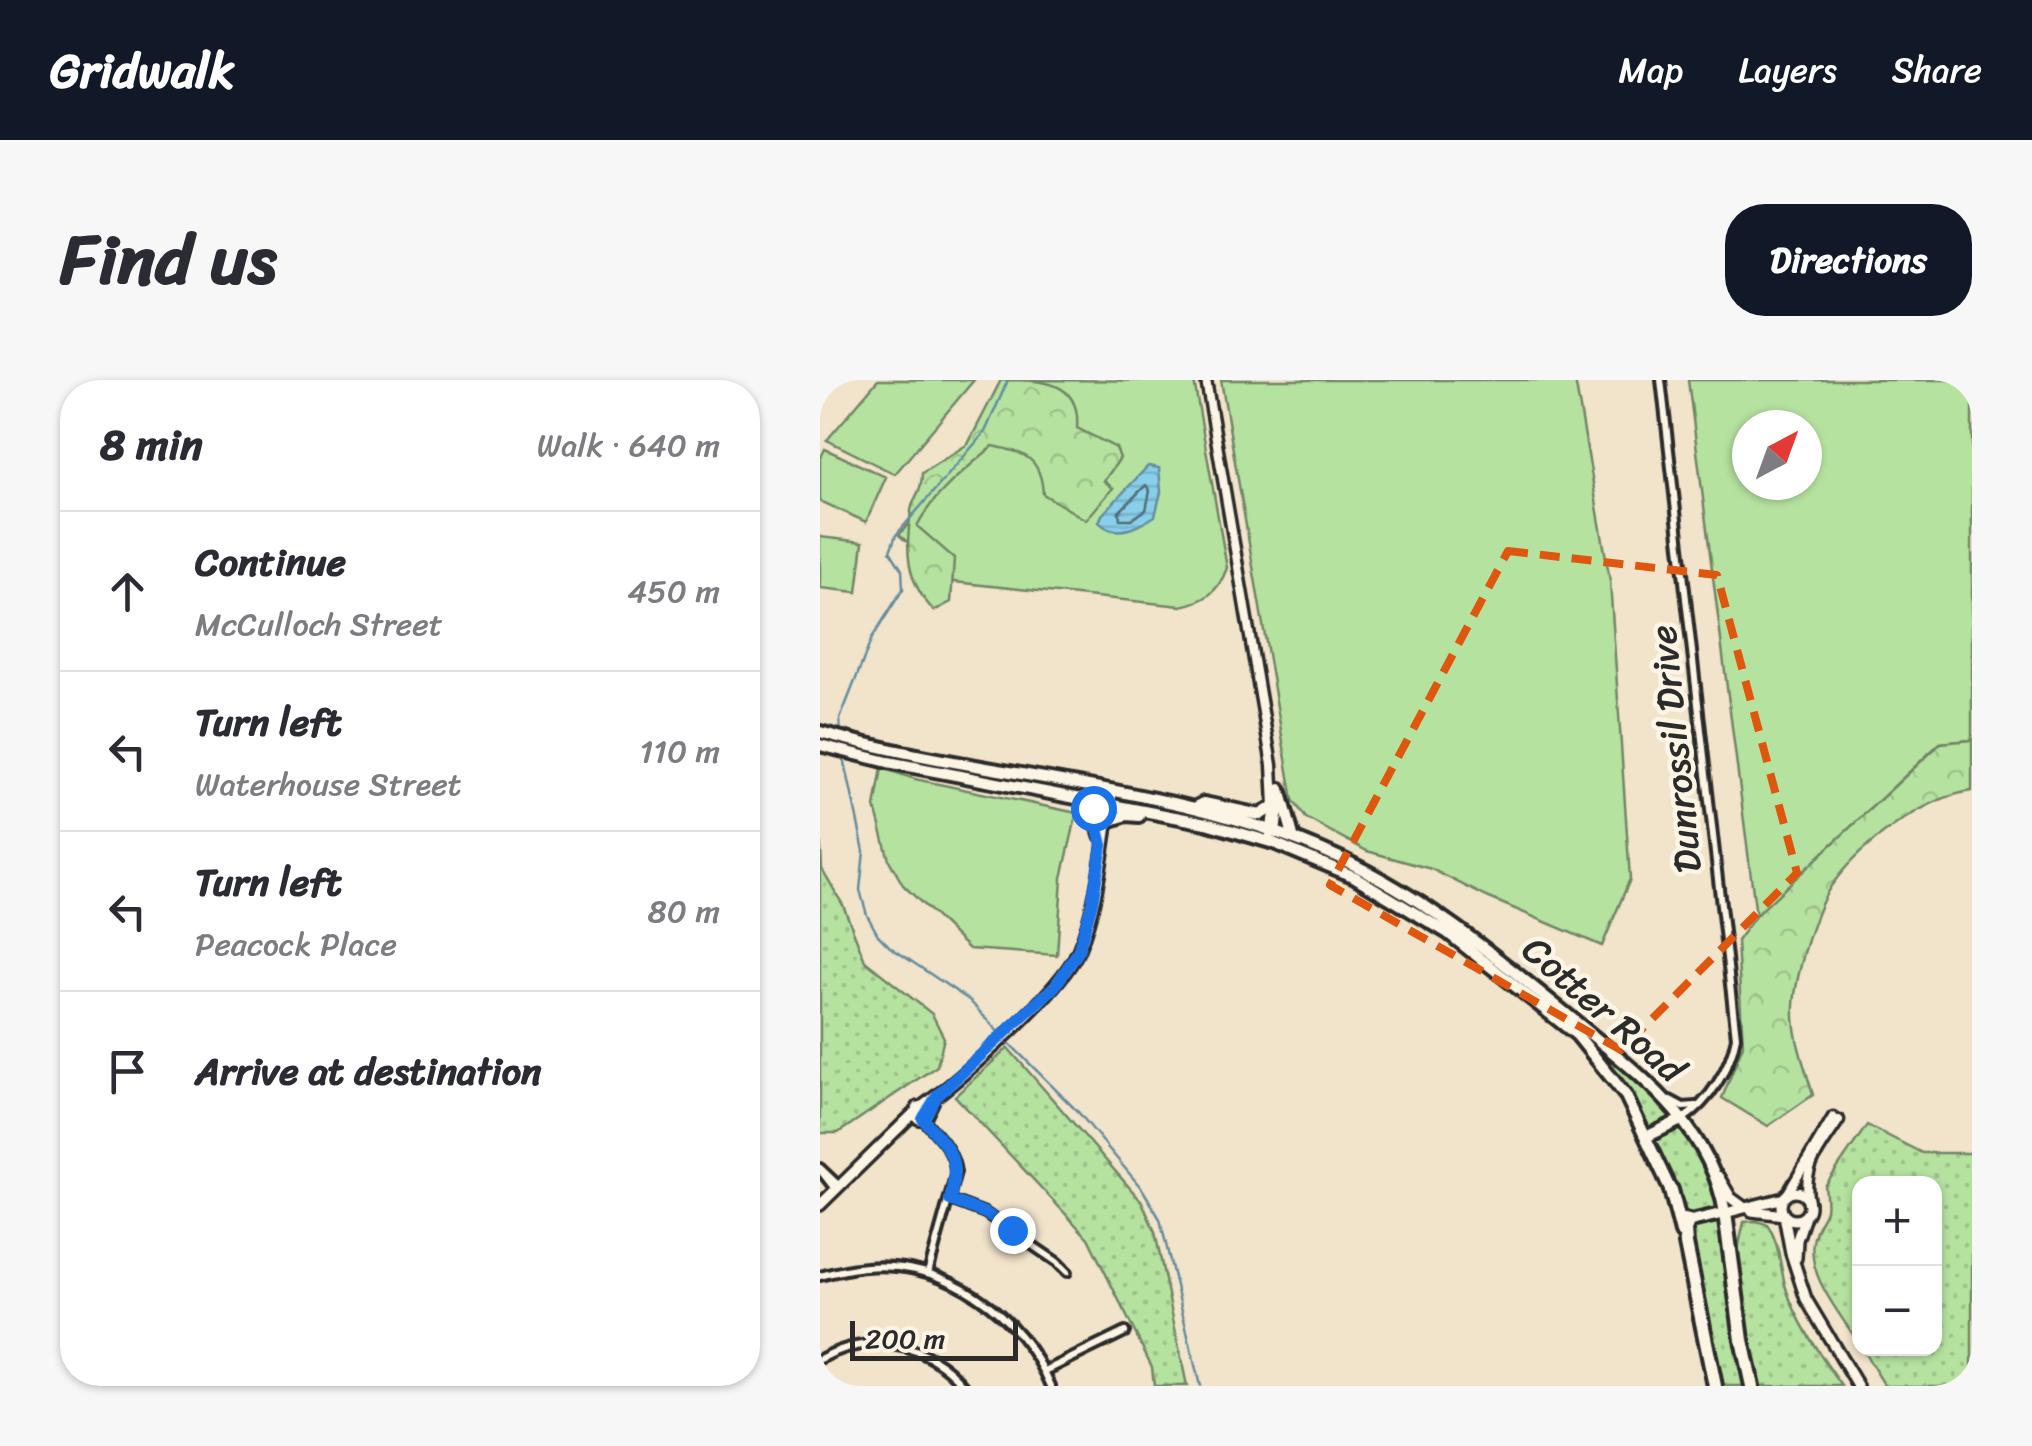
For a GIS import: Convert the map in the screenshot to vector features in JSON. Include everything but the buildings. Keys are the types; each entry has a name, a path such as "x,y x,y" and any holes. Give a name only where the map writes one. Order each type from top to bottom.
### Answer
{"highway":[{"path":"1671,1190 1716,1386"},
{"path":"1724,1213 1752,1386"},
{"path":"1686,1244 1684,1230 1688,1221"}],"main road":[{"name":"Cotter Road","path":"826,740 857,742 1294,839 1380,878 1445,917 1657,1090 1682,1119 1708,1161 1724,1213"},
{"name":"Cotter Road","path":"826,740 858,754 1081,798 1108,798"},
{"path":"1280,789 1294,839"},
{"path":"1081,798 1093,808 1102,840"},
{"path":"1102,840 1108,821 1108,798"},
{"path":"820,1205 1055,986 1078,952 1092,903 1108,798"},
{"path":"1108,821 1128,814 1179,824 1204,803 1260,814 1274,806"},
{"name":"Cotter Road","path":"1273,837 1370,884 1467,946 1590,1049 1626,1096 1688,1221"},
{"path":"1648,1136 1682,1119"},
{"path":"1708,1161 1731,1198 1745,1206"},
{"path":"1688,1221 1745,1206 1770,1204 1799,1192 1809,1202 1797,1240 1796,1266"},
{"path":"1785,1197 1781,1208 1811,1309 1858,1386"},
{"path":"1724,1213 1763,1210 1794,1220 1806,1216"}],"street":[{"path":"1206,380 1272,765 1273,837"},
{"name":"Dunrossil Drive","path":"1661,380 1735,1028 1735,1044 1727,1065 1700,1103 1682,1119"},
{"path":"1272,765 1280,789 1280,814 1273,837"},
{"path":"1657,1090 1682,1106 1700,1103"},
{"path":"921,1114 954,1159 956,1172 928,1273"},
{"path":"1785,1197 1836,1119 1808,1169 1805,1185 1809,1202"},
{"path":"820,1169 837,1187"},
{"path":"950,1200 996,1219 1067,1272"},
{"path":"820,1276 867,1267 912,1269 948,1280 989,1304 1010,1322 1052,1386"},
{"path":"1045,1371 1125,1332"},
{"path":"820,1360 856,1345 902,1346 933,1359 964,1386"}],"highlighted area":[{"path":"1508,551 1717,575 1797,873 1621,1050 1330,885"}],"green space":[{"path":"878,380 974,380 895,474 827,440"},
{"path":"1001,380 1044,383 1066,392 1077,412 1077,428 1116,448 1120,458 1104,481 1113,488 1086,520 1043,494 1039,472 1030,459 993,446 941,493 917,526 954,558 951,602 934,611 918,588 910,565 912,506 922,473 968,444"},
{"path":"1035,380 1194,381 1227,568 1210,594 1181,606 954,582 899,535"},
{"path":"1221,380 1575,380 1610,581 1630,879 1602,946 1431,869 1367,851 1306,818 1293,800"},
{"path":"1688,380 1972,380 1972,740 1940,743 1756,916"},
{"path":"825,449 886,477 866,522 820,501 820,459"},
{"path":"820,537 863,542 857,592 820,588"},
{"path":"1972,740 1972,791 1935,802 1896,824 1846,867 1820,907 1803,959 1794,1005 1797,1039 1813,1095 1768,1126 1722,1098 1743,1045 1737,941 1756,915 1941,743"},
{"path":"882,768 915,779 1077,813 1062,878 1057,955 969,949 903,885 889,860 875,807"},
{"path":"820,827 822,869 843,905 865,961 932,1014 944,1038 937,1066 838,1133 820,1133"},
{"path":"1575,1029 1623,1065 1673,1117 1650,1130 1622,1081"},
{"path":"1008,1048 1142,1202 1155,1232 1187,1386 1154,1386 1152,1367 1088,1238 955,1096"},
{"path":"1867,1125 1922,1153 1972,1153 1972,1386 1885,1386 1866,1356 1942,1356 1942,1176 1852,1176 1852,1334 1814,1265 1814,1237 1826,1212 1825,1186"},
{"path":"1682,1127 1704,1166 1718,1208 1689,1215 1684,1208 1655,1141"},
{"path":"1744,1222 1767,1224 1772,1232 1791,1303 1842,1386 1760,1386 1745,1320 1737,1254"},
{"path":"1719,1223 1748,1386 1719,1386 1692,1244 1691,1227"}],"water":[{"path":"1148,466 1159,468 1161,492 1155,516 1120,530 1099,522 1102,515"}],"waterway":[{"path":"841,735 840,719 872,638 903,589 902,570 890,551 896,535 985,432 1008,380"},
{"path":"843,753 864,851 860,890 878,935 969,1000 1000,1034"},
{"path":"1006,1040 1079,1113 1143,1190 1160,1219 1200,1386"}],"route":[{"path":"1012,1230 985,1213 950,1200 956,1172 954,1159 923,1119 937,1096 1055,986 1078,952 1098,877 1102,845 1093,808"}]}
